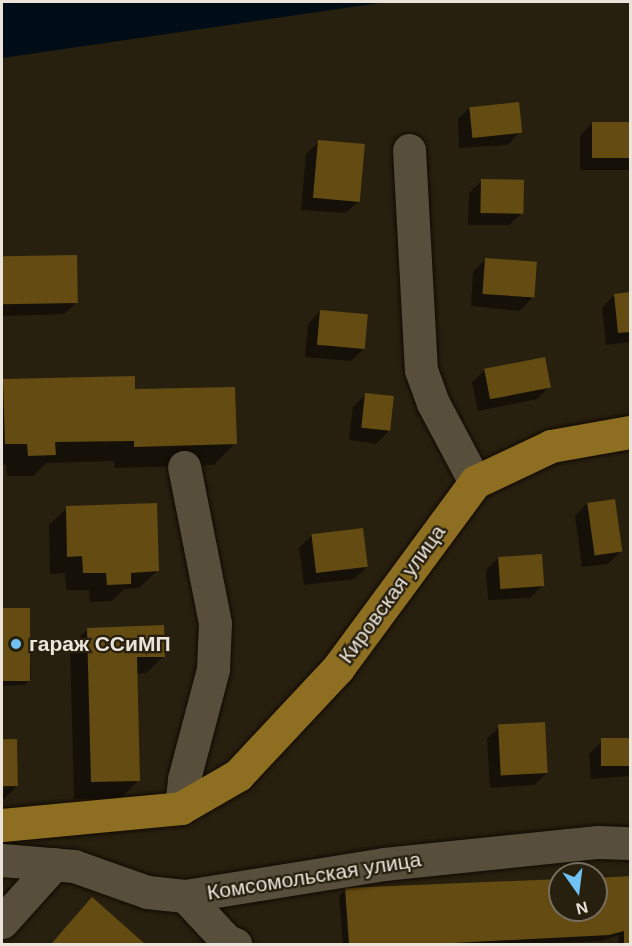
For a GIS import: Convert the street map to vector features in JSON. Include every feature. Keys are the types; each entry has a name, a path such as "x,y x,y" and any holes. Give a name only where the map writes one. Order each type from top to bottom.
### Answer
{"main road":[{"name":"Кировская улица","path":"181,808 237,775 338,668 475,482 550,446 630,432"},
{"path":"2,825 181,808"}],"street":[{"path":"409,150 421,370 433,403 475,482"},
{"path":"181,808 184,779 213,669 215,623 184,467"},
{"name":"Комсомольская улица","path":"2,860 74,866 147,892 185,896 384,864 598,842 630,843"},
{"path":"2,922 54,864"},
{"path":"185,896 227,941 235,945"}],"shaded area":[{"path":"2,2 386,2 2,58"}],"building":[{"path":"519,102 522,133 473,138 469,107"},
{"path":"592,122 630,122 630,158 592,158"},
{"path":"318,140 365,144 360,202 313,198"},
{"path":"481,179 524,180 523,214 480,213"},
{"path":"77,255 78,303 3,304 2,256"},
{"path":"485,258 537,262 534,298 482,294"},
{"path":"630,292 630,332 618,333 614,294"},
{"path":"320,310 368,314 365,349 317,345"},
{"path":"545,357 551,387 490,399 484,369"},
{"path":"135,376 135,389 235,387 237,444 134,447 134,441 55,442 56,455 28,456 27,444 5,444 3,379"},
{"path":"365,393 394,396 390,431 361,428"},
{"path":"615,499 622,551 595,555 587,503"},
{"path":"157,503 159,571 131,573 131,584 107,585 106,573 83,573 82,556 67,557 66,506"},
{"path":"363,528 368,567 316,573 311,534"},
{"path":"542,554 544,586 500,589 498,557"},
{"name":"гараж ССиМП","path":"2,608 30,608 30,681 2,681"},
{"path":"164,625 165,657 137,657 140,781 91,782 87,628"},
{"path":"545,722 548,773 501,775 498,724"},
{"path":"601,738 630,738 630,766 601,766"},
{"path":"2,739 17,739 18,786 3,786"},
{"path":"630,876 630,944 624,944 624,931 609,935 435,944 349,944 345,888 548,880 548,922 608,922 608,877"},
{"path":"92,897 145,944 51,944"}],"place":[{"name":"гараж ССиМП","path":"16,644"}]}
